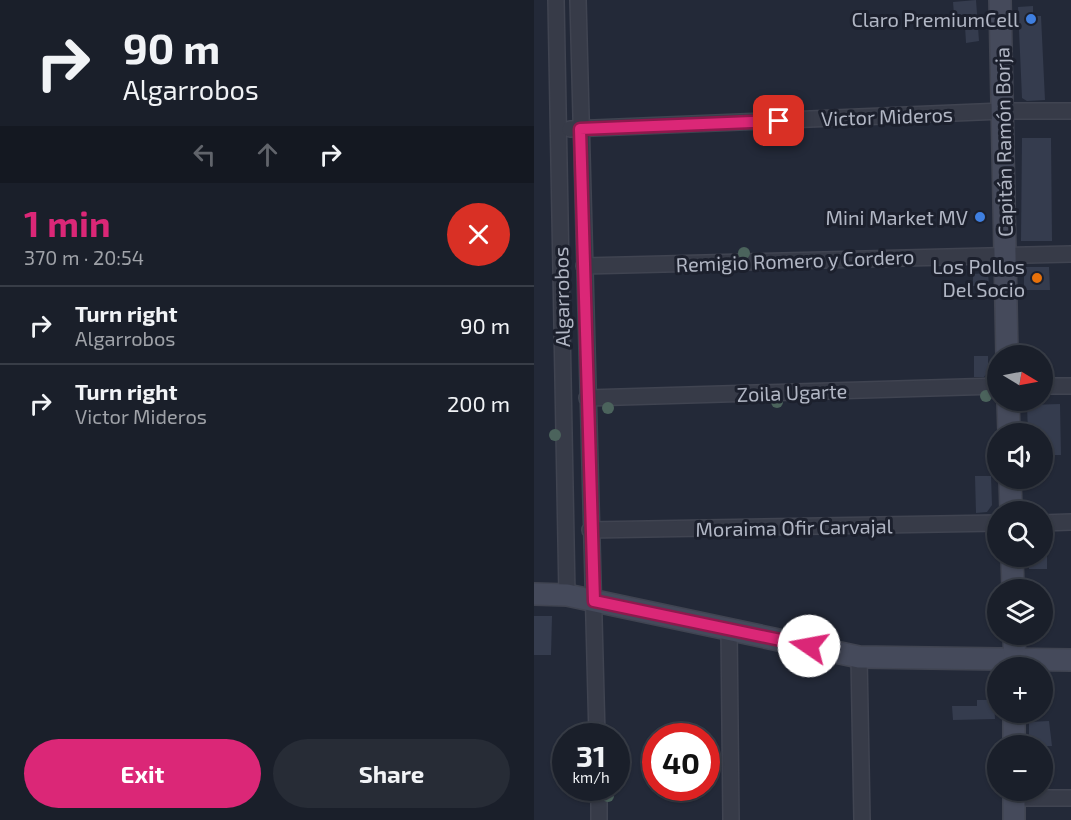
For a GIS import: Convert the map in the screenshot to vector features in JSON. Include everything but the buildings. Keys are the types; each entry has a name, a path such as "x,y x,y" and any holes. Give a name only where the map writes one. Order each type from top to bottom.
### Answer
{"street":[{"name":"Algarrobos","path":"556,0 567,595"},
{"name":"Algarrobos","path":"578,0 597,723"},
{"name":"Capitán Ramón Borja","path":"1000,0 1007,345"},
{"name":"Victor Mideros","path":"558,129 1003,111 1071,111"},
{"name":"Remigio Romero y Cordero","path":"584,266 1071,254"},
{"name":"Zoila Ugarte","path":"587,398 987,386"},
{"path":"1053,386 1071,386"},
{"path":"1053,522 1071,522"},
{"name":"Moraima Ofir Carvajal","path":"590,530 987,523"},
{"path":"534,594 567,595 859,657 987,662"},
{"path":"729,628 731,820"},
{"path":"859,657 862,820"},
{"path":"1053,661 1071,660"},
{"path":"1053,797 1071,798"},
{"path":"598,801 599,820"},
{"path":"1014,801 1014,820"}],"place":[{"name":"Claro PremiumCell","path":"1031,19"},
{"name":"Mini Market MV","path":"980,217"},
{"name":"Los Pollos Del Socio","path":"1037,278"}],"route":[{"path":"779,121 580,129 590,530 594,601 809,646"}]}
